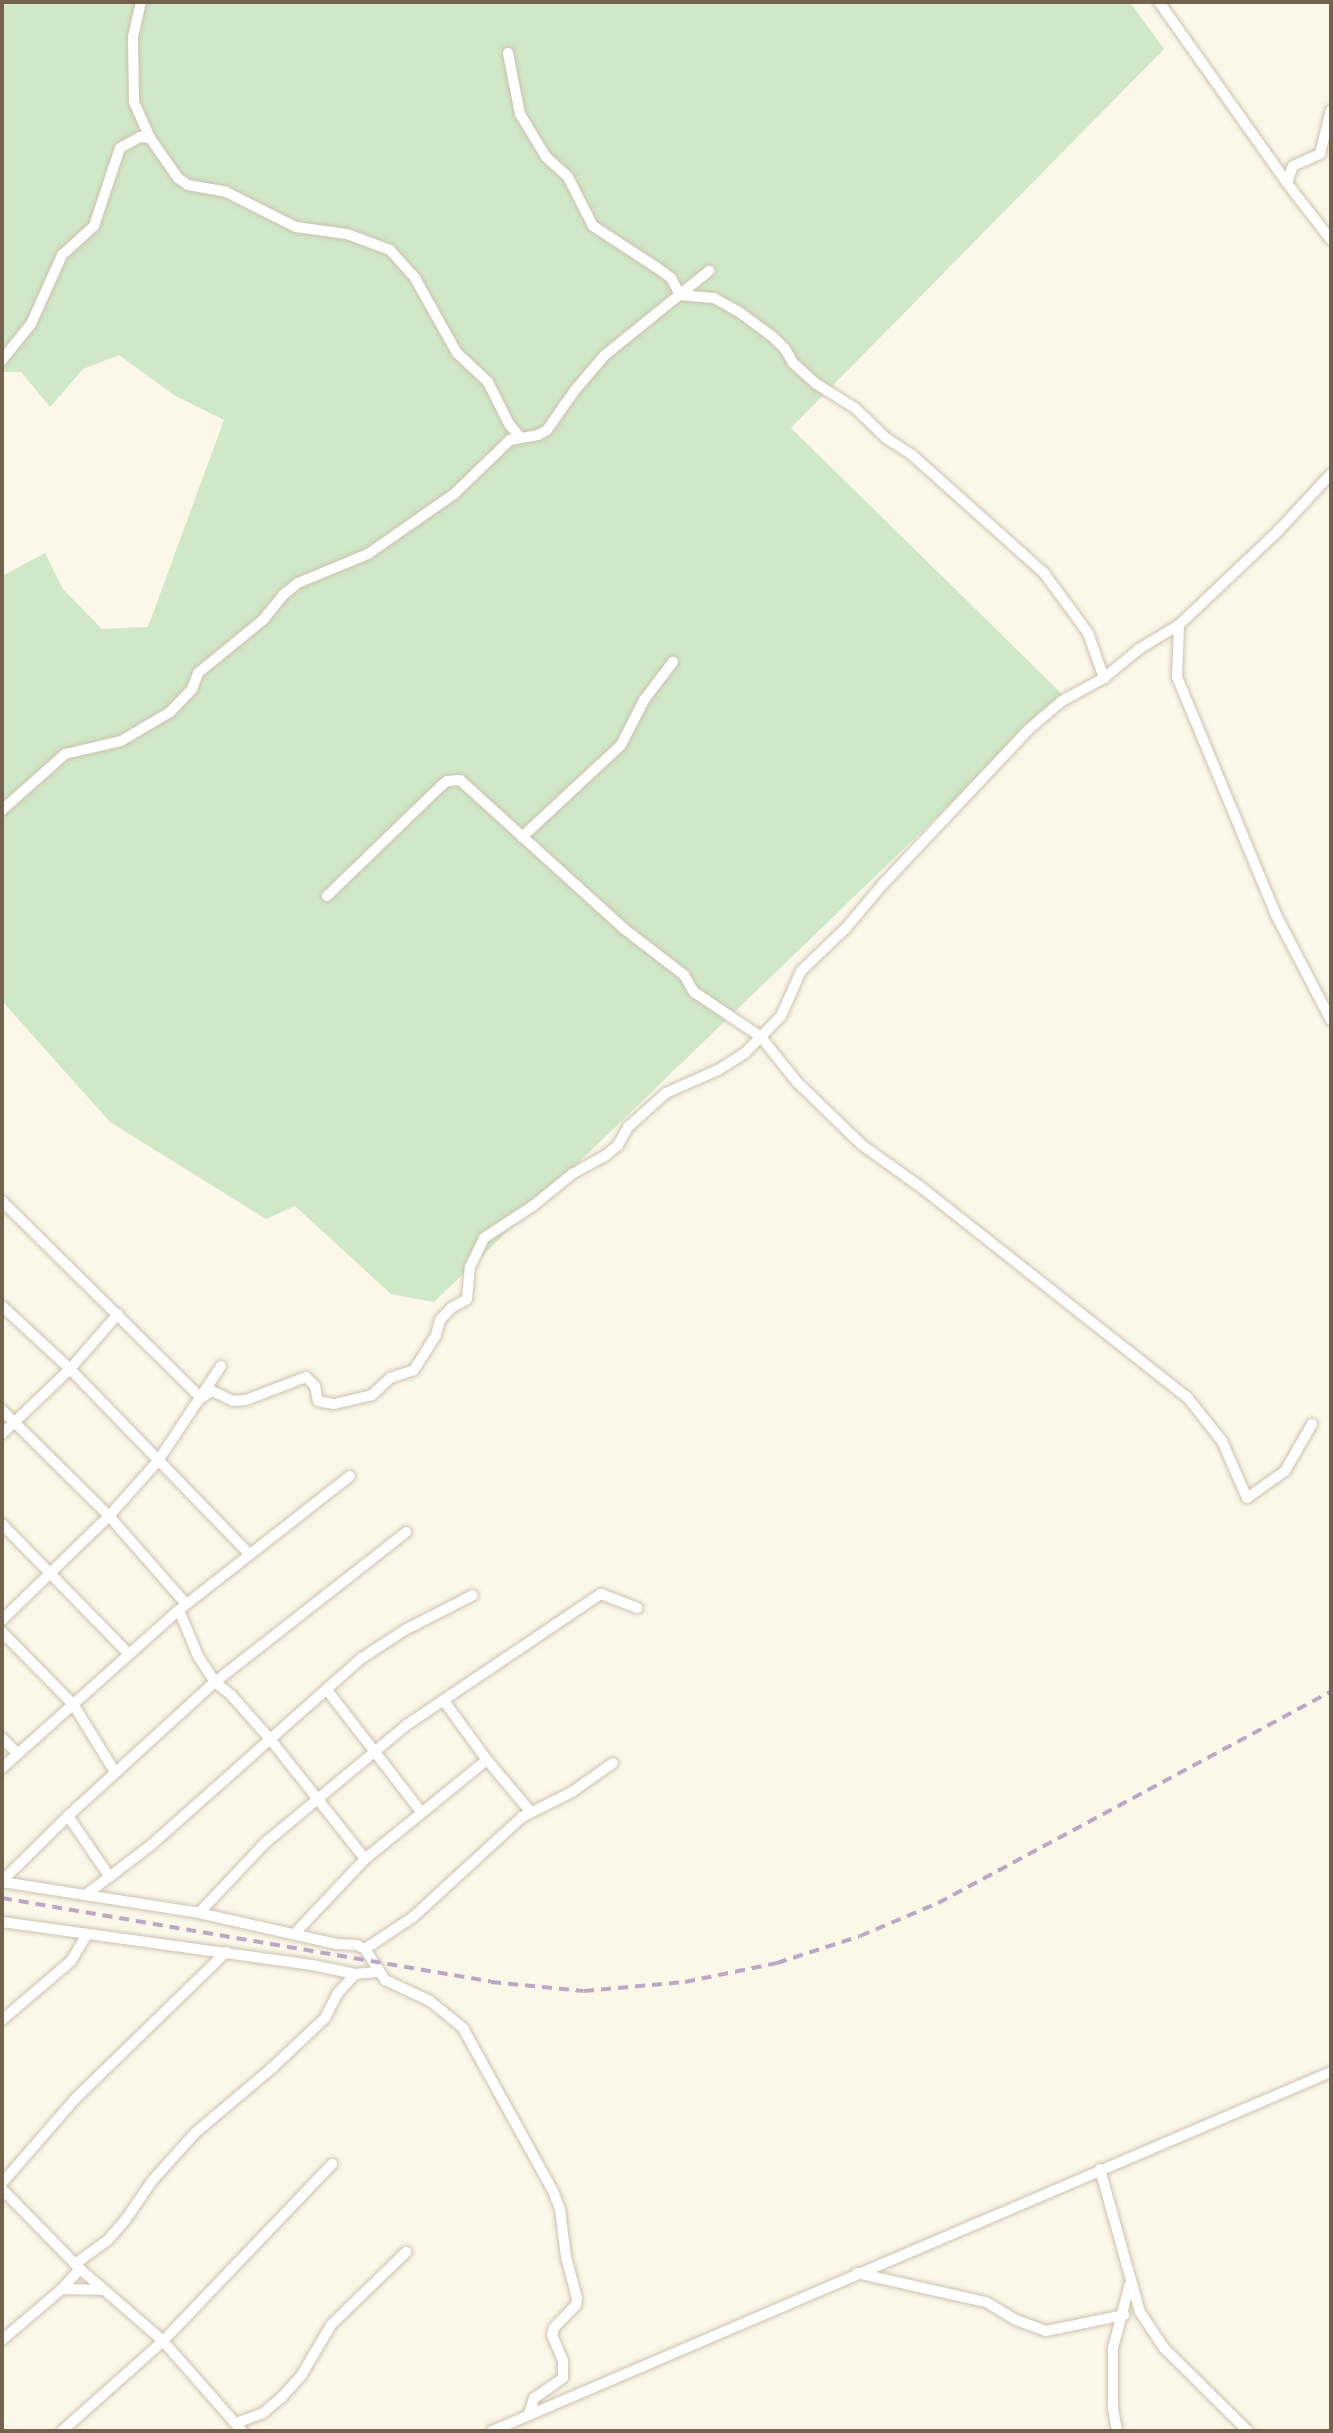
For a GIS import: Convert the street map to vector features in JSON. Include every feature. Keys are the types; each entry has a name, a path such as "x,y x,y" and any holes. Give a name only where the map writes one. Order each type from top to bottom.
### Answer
{"street":[{"path":"141,2 133,37 134,102 150,138 178,178 188,185 226,192 296,227 347,234 390,250 415,278 457,353 488,382 509,424 519,436"},
{"path":"1159,2 1287,183 1331,240"},
{"path":"508,53 520,114 545,157 568,177 593,226 671,278 680,295"},
{"path":"1287,183 1293,166 1320,154 1331,110"},
{"path":"2,360 31,324 62,255 94,226 120,148 140,137 150,138"},
{"path":"2,810 65,754 121,741 170,712 192,689 198,673 263,620 283,595 298,583 368,554 454,494 501,447 519,436 538,435 547,430 575,390 605,355 709,271"},
{"path":"680,295 714,298 773,337 785,349 793,363 815,383 855,408 886,438 912,454 1035,565 1088,633 1104,678"},
{"path":"201,1398 212,1391 233,1401 246,1400 306,1377 315,1386 318,1401 334,1404 372,1395 390,1378 406,1375 414,1370 436,1335 440,1320 451,1308 467,1299 470,1267 484,1238 534,1205 572,1174 605,1156 618,1145 628,1127 666,1093 690,1080 718,1070 744,1054 781,1016 801,971 846,928 883,884 1029,729 1062,701 1104,678 1139,649 1179,625 1279,530 1331,474"},
{"path":"1179,625 1177,677 1276,915 1331,1020"},
{"path":"522,837 621,745 645,700 673,662"},
{"path":"327,896 447,781 460,780 622,928 684,975 694,992 761,1037 797,1082 862,1145 922,1188 1187,1397 1222,1441 1247,1498 1285,1471 1312,1424"},
{"path":"2,1201 201,1398"},
{"path":"2,1306 70,1369 248,1553"},
{"path":"2,1434 70,1369 118,1314"},
{"path":"2,1620 109,1516 158,1461 221,1366"},
{"path":"2,1410 109,1516 183,1607 198,1656 215,1682 231,1695 270,1739 365,1859"},
{"path":"2,1768 183,1607 248,1553 350,1476"},
{"path":"2,1524 129,1654"},
{"path":"2,1881 115,1772 215,1682 406,1532"},
{"path":"199,1913 265,1843 375,1749 601,1594 637,1608"},
{"path":"88,1893 150,1846 362,1658 405,1630 473,1595"},
{"path":"2,1632 73,1704 115,1772"},
{"path":"327,1690 422,1813"},
{"path":"444,1701 487,1760 530,1811"},
{"path":"2,1738 17,1753"},
{"path":"296,1933 365,1859 487,1760"},
{"path":"2,1881 199,1913 365,1949 413,1917 530,1811 572,1792 613,1763"},
{"path":"68,1816 110,1877"},
{"path":"2,1922 226,1952 355,1974 377,1972"},
{"path":"2,2020 71,1961 87,1934"},
{"path":"365,1949 384,1980 430,2001 463,2028 544,2172 560,2209 576,2305 554,2328 552,2335 563,2361 564,2378 534,2398 529,2414"},
{"path":"2,2182 75,2099 226,1952"},
{"path":"2,2340 62,2289 77,2266 107,2241 152,2181 195,2133 272,2068 325,2018 338,1993 355,1974"},
{"path":"492,2431 1331,2071"},
{"path":"62,2431 163,2341 331,2164"},
{"path":"1100,2169 1140,2312 1164,2348 1248,2431"},
{"path":"2,2189 77,2266 163,2341 240,2429 282,2397 301,2376 331,2325 406,2252"},
{"path":"857,2273 986,2302 1016,2320 1046,2331 1124,2315"},
{"path":"1117,2431 1113,2408 1114,2348 1124,2315 1130,2280"},
{"path":"62,2289 105,2290"}],"green space":[{"path":"2,2 1130,2 1164,49 791,428 1063,695 434,1302 391,1294 295,1206 266,1219 110,1122 2,1001 2,576 45,553 63,589 102,629 148,627 224,420 174,395 119,355 83,369 50,407 21,372 2,372"}],"railway":[{"path":"2,1898 491,1982 584,1991 685,1982 777,1963 860,1936 938,1903 1331,1691"}]}
